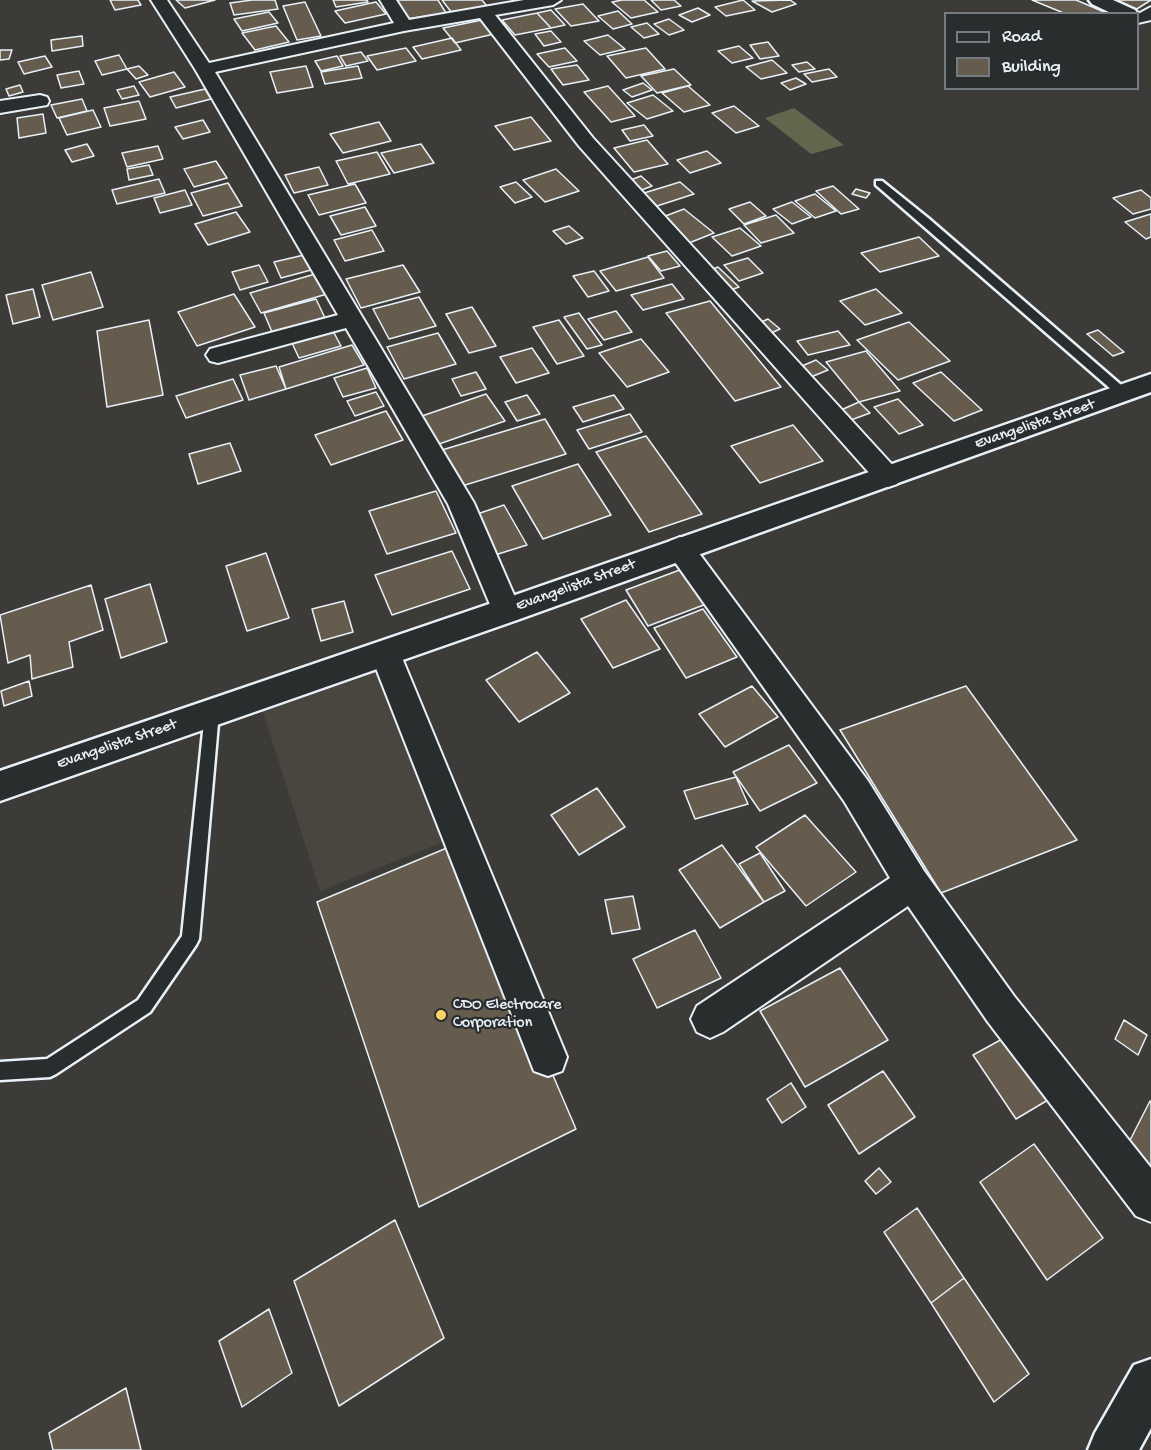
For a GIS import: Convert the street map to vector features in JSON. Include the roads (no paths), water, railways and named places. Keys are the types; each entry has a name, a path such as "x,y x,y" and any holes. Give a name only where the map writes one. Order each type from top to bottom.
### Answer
{"main road":[{"path":"1098,0 1129,12"},
{"name":"Evangelista Street","path":"0,786 506,611 1137,388"},
{"path":"1112,1450 1151,1382"}],"street":[{"path":"159,0 204,69 461,503 506,611"},
{"path":"388,0 404,26"},
{"path":"204,69 404,26 553,0"},
{"path":"483,11 586,142 888,477"},
{"path":"0,107 40,101"},
{"path":"218,355 352,319"},
{"path":"680,548 856,792 912,883 1001,1009 1151,1201"},
{"path":"385,653 548,1057"},
{"path":"710,1019 912,883"}],"lane":[{"path":"879,183 1137,388"},
{"path":"0,1071 51,1068 144,1006 190,939 212,712"}],"place":[{"name":"CDO Electrocare Corporation","path":"441,1015"}]}
